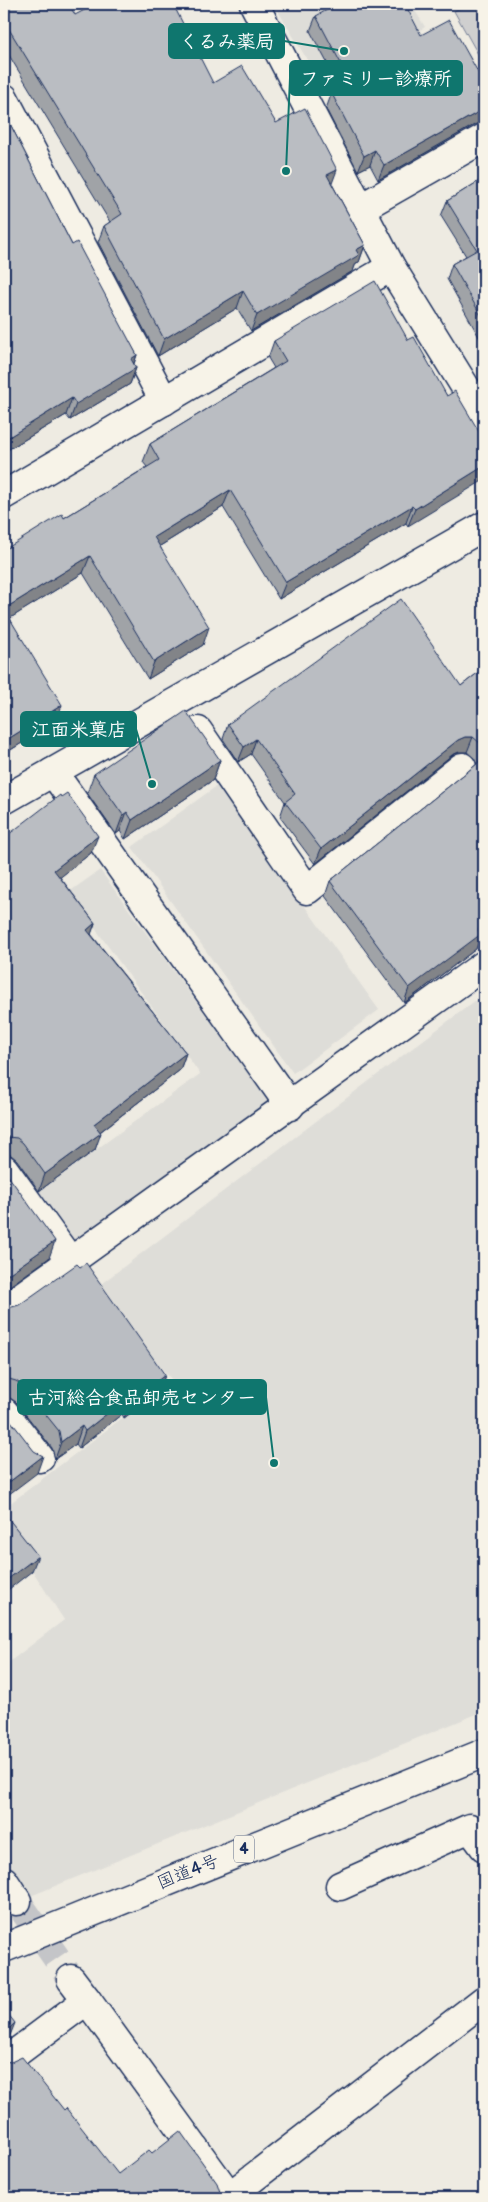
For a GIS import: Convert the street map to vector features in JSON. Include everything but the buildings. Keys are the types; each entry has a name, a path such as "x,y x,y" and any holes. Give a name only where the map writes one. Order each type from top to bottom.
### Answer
{"main road":[{"path":"254,4 391,267 484,417"},
{"path":"4,98 164,401"},
{"path":"360,208 484,138"},
{"path":"4,495 391,267"},
{"path":"4,800 484,526"},
{"path":"178,701 307,890 462,767"},
{"path":"53,772 290,1106"},
{"path":"4,1309 290,1106 484,965"},
{"path":"4,1169 70,1262"},
{"path":"4,1412 40,1458"},
{"name":"国道4号","path":"4,1948 484,1753"},
{"path":"340,1886 470,1828 484,1847"},
{"path":"71,1978 229,2198 484,2000"},
{"path":"4,2062 87,2000"}],"shaded area":[{"path":"274,4 411,4 425,27 324,88"},
{"path":"468,4 484,4 484,65 454,11"},
{"path":"218,785 379,1010 293,1073 132,847"},
{"path":"100,870 270,1103 73,1247 35,1194 200,1074 69,892"},
{"path":"484,994 484,1711 28,1897 4,1864 4,1666 64,1620 4,1526 4,1508 172,1380 93,1290"}],"tunnel":[{"path":"17,1901 71,1979"}],"place":[{"name":"くるみ薬局","path":"344,51"},
{"name":"ファミリー診療所","path":"286,171"},
{"name":"江面米菓店","path":"152,784"},
{"name":"古河総合食品卸売センター","path":"274,1463"}]}
